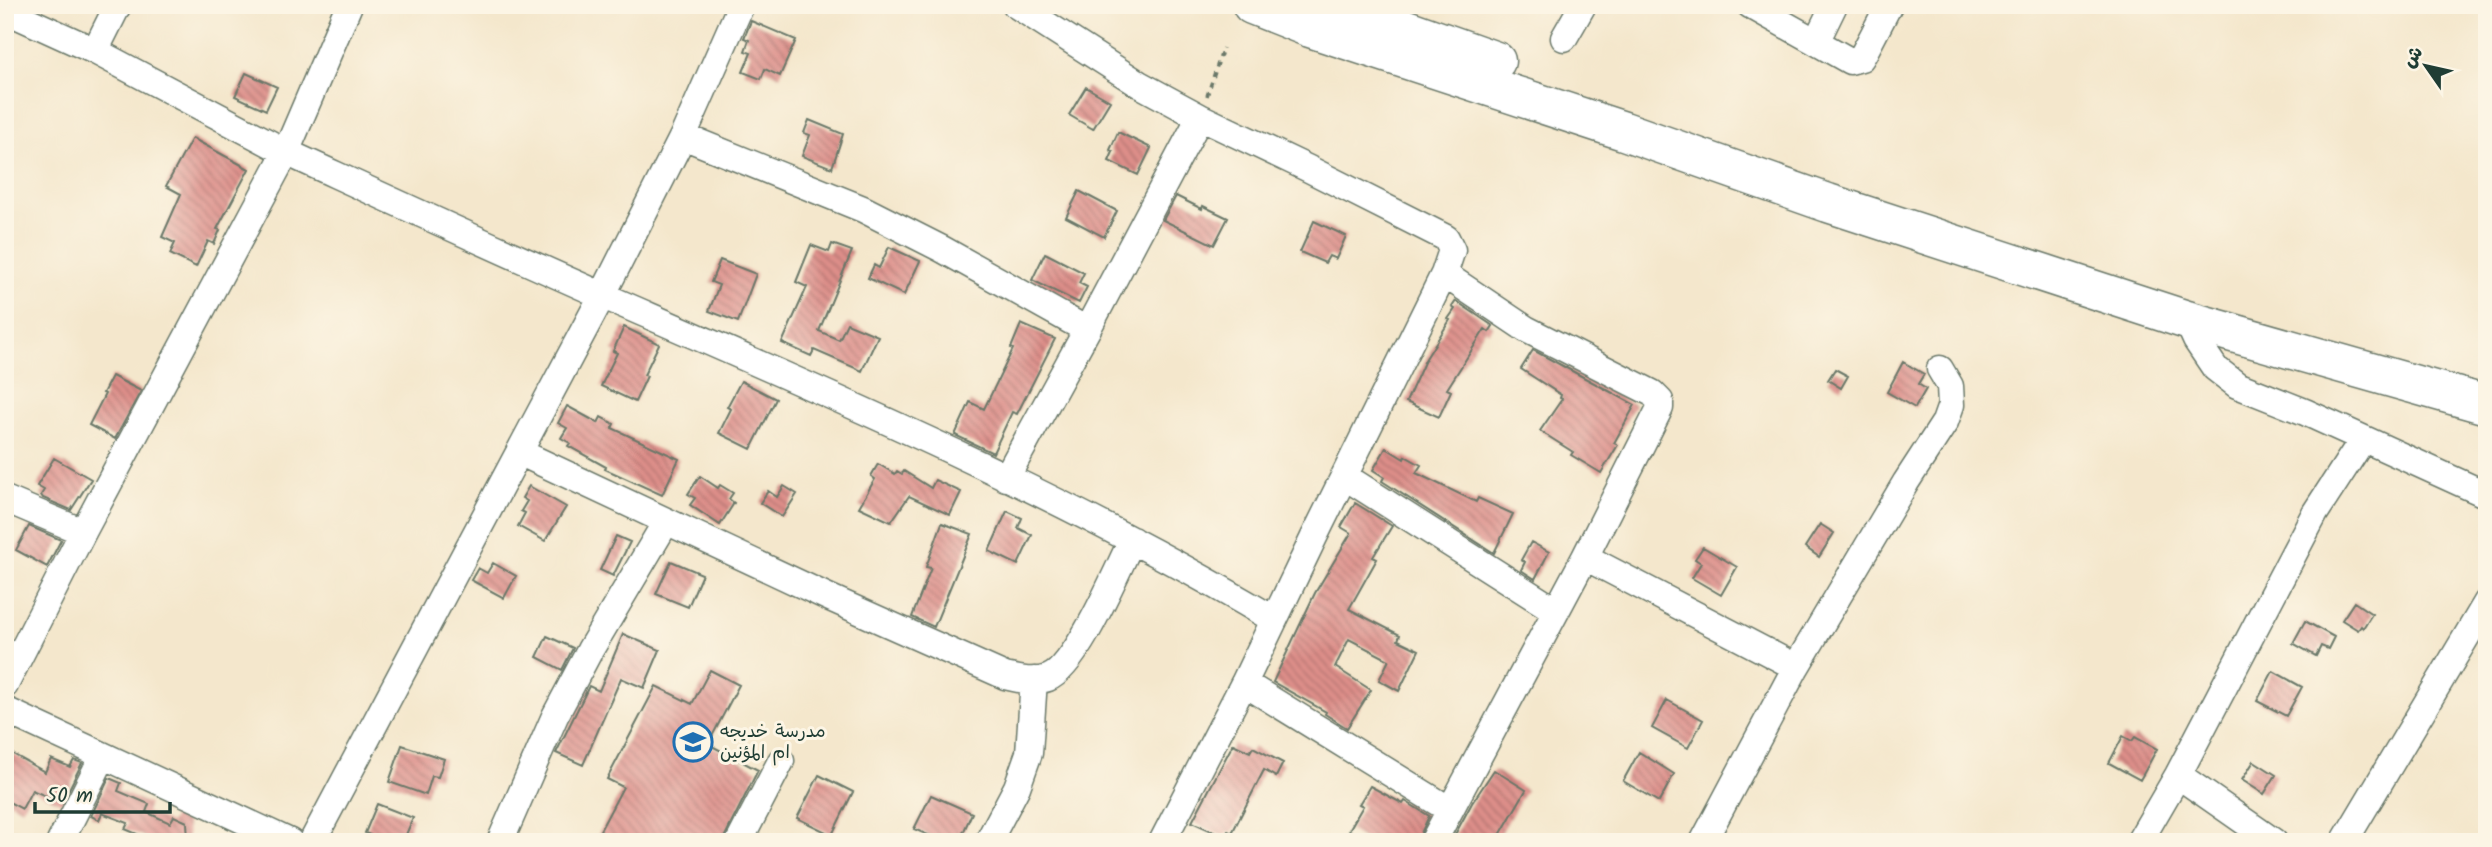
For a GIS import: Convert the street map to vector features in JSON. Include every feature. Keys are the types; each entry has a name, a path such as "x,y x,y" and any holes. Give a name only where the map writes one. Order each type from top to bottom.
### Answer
{"highway":[{"path":"1252,5 1310,28 1623,131 1828,203 2188,320 2487,405"},
{"path":"1339,5 1614,103 2159,290 2487,381"}],"street":[{"path":"95,51 118,5"},
{"path":"5,685 83,532 286,152 349,5"},
{"path":"312,842 602,296 683,136 741,5"},
{"path":"1016,5 1139,84 1200,117 1446,238 1452,250 1444,274 1244,683 1162,842"},
{"path":"1564,38 1583,5"},
{"path":"1750,5 1850,61 1861,58 1889,5"},
{"path":"1816,42 1834,5"},
{"path":"5,10 95,51 286,152 602,296 845,401 1006,478 1132,540 1273,619"},
{"path":"1006,478 1200,117"},
{"path":"683,136 863,209 942,249 1087,330"},
{"path":"1433,842 1585,557 1660,408 1660,401 1652,393 1526,329 1444,274"},
{"path":"2188,320 2196,340 2215,368 2237,385 2487,495"},
{"path":"1703,842 1796,667 1906,482 1945,422 1951,405 1950,386 1940,369"},
{"path":"2139,842 2178,775 2315,513 2363,439"},
{"path":"519,452 1005,676 1034,680 1048,678 1061,669 1070,659 1099,608 1132,540"},
{"path":"1344,476 1556,611"},
{"path":"5,499 83,532"},
{"path":"500,842 555,716 590,650 666,522"},
{"path":"1585,557 1796,667"},
{"path":"2344,842 2487,602"},
{"path":"988,842 1017,787 1029,752 1034,680"},
{"path":"1244,683 1450,810"},
{"path":"5,710 103,756 244,832 290,842"},
{"path":"60,842 103,756"},
{"path":"739,842 781,761"},
{"path":"2178,775 2274,842"}],"path":[{"path":"1200,117 1223,48"}],"building":[{"path":"751,21 796,40 780,76 765,69 761,79 743,72 751,53 745,51 749,40 744,38"},
{"path":"246,73 277,87 266,110 235,96"},
{"path":"1086,87 1110,101 1093,129 1069,115"},
{"path":"809,120 843,134 832,168 802,156 810,135 804,133"},
{"path":"1118,132 1151,148 1138,175 1109,161 1113,152 1110,150"},
{"path":"192,138 249,169 217,229 220,230 214,244 208,241 196,267 170,254 175,243 162,237 181,194 166,186"},
{"path":"1079,191 1117,211 1104,237 1066,217"},
{"path":"1176,196 1228,218 1214,245 1163,220"},
{"path":"1314,221 1346,236 1336,259 1329,256 1325,263 1300,252"},
{"path":"832,244 852,251 819,331 839,340 847,323 878,336 862,371 814,350 811,356 782,343 807,287 796,282 811,245 829,252"},
{"path":"889,247 920,261 904,295 868,278 874,265 879,268"},
{"path":"1045,253 1084,273 1079,283 1087,287 1079,303 1032,280"},
{"path":"720,260 756,274 738,322 709,311 719,285 711,282"},
{"path":"1456,301 1493,326 1489,332 1485,329 1447,389 1451,391 1439,417 1406,402 1425,360 1450,320 1448,319 1455,309 1452,307"},
{"path":"1021,324 1055,339 1017,414 1012,412 993,453 955,435 970,402 984,409 1013,349 1011,348"},
{"path":"624,327 659,344 635,402 601,386 617,353 613,351"},
{"path":"1533,350 1635,405 1614,443 1618,445 1601,473 1571,455 1573,452 1540,431 1562,399 1561,395 1521,369"},
{"path":"1903,362 1924,374 1918,384 1926,389 1915,408 1887,392"},
{"path":"1835,369 1848,376 1841,388 1828,380"},
{"path":"112,376 141,391 115,439 89,425"},
{"path":"741,381 776,399 751,449 719,433 731,409 727,407"},
{"path":"567,406 598,423 601,417 614,424 612,428 679,459 662,495 605,469 606,467 568,446 570,443 561,438 567,428 558,423"},
{"path":"1386,448 1421,465 1416,473 1476,502 1478,498 1513,514 1494,553 1382,481 1384,477 1373,470"},
{"path":"54,458 91,479 71,510 43,498 41,495 44,490 37,486"},
{"path":"878,464 895,474 897,471 902,474 904,471 931,488 935,480 961,492 950,515 909,496 891,522 859,507 875,479 871,476"},
{"path":"700,476 718,488 720,485 733,493 729,499 734,503 720,525 690,505 695,498 688,494"},
{"path":"529,486 566,507 545,541 518,526 525,513 521,511 527,501 522,498"},
{"path":"784,486 797,494 782,517 760,503 768,491 777,497"},
{"path":"1355,503 1392,526 1373,557 1377,559 1349,609 1400,635 1398,640 1419,650 1399,691 1379,680 1389,660 1349,639 1335,667 1371,690 1347,728 1325,714 1326,712 1273,682 1315,593 1351,533 1341,527"},
{"path":"1007,511 1022,518 1018,528 1032,535 1018,565 989,551"},
{"path":"942,523 972,534 934,627 912,617 931,568 926,567"},
{"path":"1820,524 1834,533 1819,557 1805,547"},
{"path":"29,526 61,540 47,567 16,550"},
{"path":"616,536 630,542 613,576 600,570"},
{"path":"1531,542 1549,552 1535,579 1521,570 1525,562 1521,560"},
{"path":"1703,547 1737,567 1721,595 1692,578 1701,563 1695,559"},
{"path":"671,561 702,574 688,607 656,594"},
{"path":"493,563 516,576 504,598 471,580 478,568 487,573"},
{"path":"2354,602 2372,614 2363,628 2361,626 2358,630 2342,620"},
{"path":"2305,621 2334,637 2328,649 2321,646 2316,656 2293,643"},
{"path":"623,634 660,650 644,688 621,678 583,765 556,753 589,686 599,691"},
{"path":"547,636 573,648 562,670 537,657"},
{"path":"710,670 739,685 708,744 758,770 722,842 594,842 623,787 607,779 656,686 692,704"},
{"path":"2273,671 2302,687 2286,716 2257,701"},
{"path":"1667,700 1703,720 1688,748 1652,728"},
{"path":"2123,736 2132,741 2135,737 2157,749 2140,780 2109,763"},
{"path":"1233,744 1250,752 1253,747 1283,763 1276,777 1264,770 1232,833 1228,831 1225,837 1192,822"},
{"path":"402,745 444,759 438,777 432,776 426,795 389,782"},
{"path":"1639,752 1674,774 1659,802 1623,781"},
{"path":"11,753 45,772 51,759 70,767 74,760 82,763 62,803 32,790 22,809 5,800 5,765"},
{"path":"2254,761 2276,775 2264,794 2242,780"},
{"path":"1494,770 1526,790 1496,842 1451,842 1472,803"},
{"path":"819,775 853,792 832,835 797,818"},
{"path":"109,778 121,783 118,791 149,804 146,812 170,823 174,816 187,822 188,842 156,842 125,829 128,823 102,813 99,820 91,816"},
{"path":"1370,786 1403,804 1405,801 1429,816 1417,842 1369,842 1349,830 1363,806 1359,804"},
{"path":"931,795 972,813 959,842 944,842 914,829"},
{"path":"377,804 413,818 403,842 387,842 365,833"}],"place":[{"name":"مدرسة خديجه ام المؤنين","path":"693,742"}]}
